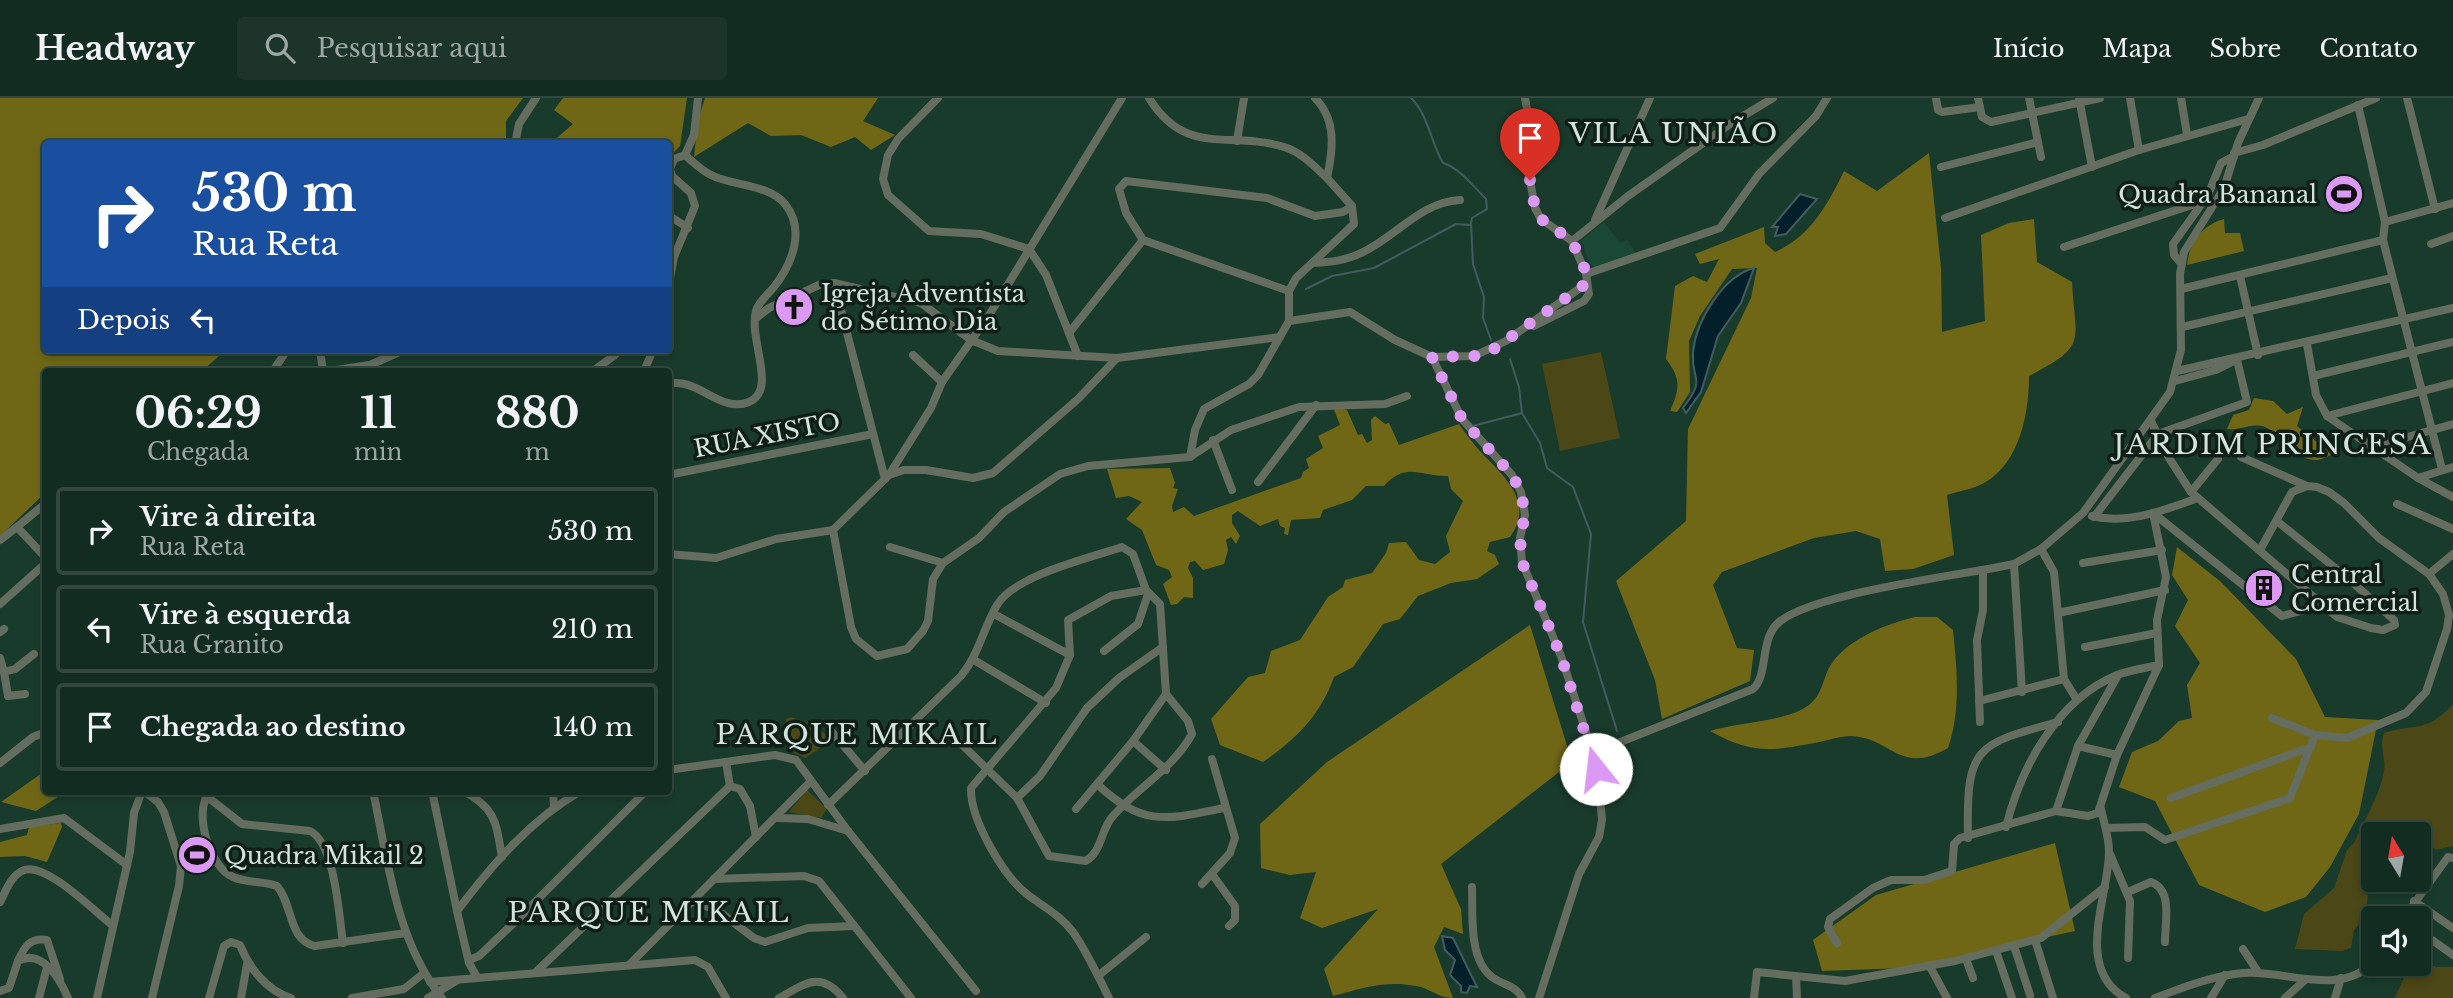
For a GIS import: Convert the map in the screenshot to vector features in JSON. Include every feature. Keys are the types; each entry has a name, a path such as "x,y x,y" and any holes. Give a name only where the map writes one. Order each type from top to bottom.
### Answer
{"street":[{"path":"516,140 519,124 536,98"},
{"path":"672,164 674,159 685,155 694,135 698,98"},
{"path":"938,98 898,139 883,168 884,188 929,231 981,233 1028,249 1046,275 1080,357 1104,372"},
{"path":"672,554 716,558 776,539 833,530 887,477 931,408 942,382 1122,98"},
{"path":"1149,98 1160,117 1172,127 1198,137 1282,146 1297,152 1352,205 1354,224 1296,278 1289,291 1289,321 1254,381 1204,409 1195,430 1190,457"},
{"path":"1237,141 1244,98"},
{"path":"1315,98 1323,106 1331,128 1333,145 1327,178"},
{"path":"1289,321 1350,312 1395,340 1432,357 1474,356 1491,351 1521,332 1584,302 1589,294 1587,278 1572,241 1541,219 1535,208 1530,180 1532,136 1525,98"},
{"path":"1593,223 1650,98"},
{"path":"1572,241 1628,196 1733,122 1773,98"},
{"path":"1521,332 1587,278 1720,228 1768,163 1816,116 1827,98"},
{"path":"2029,98 2041,157"},
{"path":"1937,102 1942,112 1979,102 1982,117 1986,121 1995,122 2080,100 2101,98"},
{"path":"2130,98 2139,150"},
{"path":"2181,98 2187,134"},
{"path":"1593,753 1753,689 1759,682 1767,640 1774,626 1793,612 1831,599 2014,564 2041,549 2083,513 2151,421 2175,381 2182,327 2181,262 2188,241 2218,201 2234,154 2259,98"},
{"path":"2181,262 2174,255 2173,244 2185,223 2208,195 2221,163 2234,154 2263,145 2376,98"},
{"path":"2407,98 2435,209"},
{"path":"2080,100 2092,167"},
{"path":"2358,104 2385,222 2383,240 2442,469"},
{"path":"1945,218 2187,134 2248,119"},
{"path":"1941,167 2038,142"},
{"path":"672,383 680,381 691,384 727,402 752,400 764,382 754,336 757,309 784,273 796,236 791,215 782,200 710,175 685,155"},
{"path":"672,172 693,199 695,212 674,257 672,268"},
{"path":"1289,291 1143,240 1120,199 1119,189 1126,181 1267,198 1315,216 1342,212 1352,205"},
{"path":"1610,186 1616,194 1628,196"},
{"path":"1313,263 1333,262 1362,253 1410,220 1444,202 1460,200"},
{"path":"2064,247 2201,202"},
{"path":"2385,222 2453,203"},
{"path":"2175,210 2185,223"},
{"path":"672,218 688,228"},
{"path":"2431,244 2453,236"},
{"path":"1069,333 1143,240"},
{"path":"2181,289 2383,240"},
{"path":"2240,276 2258,355"},
{"path":"2182,327 2392,278"},
{"path":"756,318 769,308 819,285 834,283 921,303 971,340 998,351 1117,358 1280,337"},
{"path":"834,283 873,435 887,477"},
{"path":"2177,371 2307,344 2453,308"},
{"path":"2313,376 2453,342"},
{"path":"2307,344 2318,405 2327,416 2376,446 2418,478 2453,497"},
{"path":"350,368 370,365 395,354"},
{"path":"597,368 615,355"},
{"path":"913,355 942,382"},
{"path":"1432,357 1462,419 1512,475 1521,492 1525,515 1520,538 1522,562 1561,656 1593,753 1601,830 1580,874 1539,998"},
{"path":"887,477 917,469 961,478 993,474 1117,358"},
{"path":"2175,381 2216,370 2236,360"},
{"path":"2094,517 2158,434 2247,402 2236,360"},
{"path":"2327,416 2453,383"},
{"path":"833,530 851,627 856,639 877,656 907,649 929,621 933,579 943,563 979,538 1004,512 1060,474 1088,466 1190,457 1213,440 1246,424 1316,405 1385,404 1406,396"},
{"path":"1258,482 1316,405"},
{"path":"2151,421 2190,492 2337,617 2383,630 2395,625 2394,620 2350,580 2278,522"},
{"path":"2376,446 2453,424"},
{"name":"RUA XISTO","path":"672,474 873,435"},
{"path":"1213,440 1231,491"},
{"path":"2241,457 2306,486 2329,492 2379,538 2429,574 2443,594 2449,615 2441,651 2426,692 2406,713 2347,738 2315,735 2272,718"},
{"path":"2190,492 2218,459"},
{"path":"2418,478 2453,467"},
{"path":"2260,550 2278,522 2292,492 2306,486"},
{"path":"2083,513 2113,520 2153,513 2198,498"},
{"path":"2397,504 2453,529"},
{"path":"0,540 42,506"},
{"path":"1836,943 1828,926 1830,919 1873,888 1891,880 1924,880 1952,871 1954,844 1964,838 2056,811 2088,816 2101,809 2117,755 2159,666 2157,612 2165,590 2162,550 2153,513"},
{"path":"2153,513 2282,616 2312,608 2318,599"},
{"path":"17,527 42,556"},
{"path":"890,547 943,563"},
{"path":"828,805 974,660 993,614 1009,592 1030,580 1122,547 1133,554 1147,592 1157,599 1161,608 1166,694 1192,730 1180,754 1108,823 1100,848 1089,860 1082,862 1049,856 1017,798 951,734"},
{"path":"2041,549 2054,572 2064,679 2077,700"},
{"path":"2083,563 2162,550"},
{"path":"2429,574 2453,554"},
{"path":"2014,564 2022,692"},
{"path":"0,604 42,565"},
{"path":"1980,722 1977,640 1983,610 1983,571"},
{"path":"2058,613 2165,590"},
{"path":"1104,651 1138,624 1147,592"},
{"path":"1109,998 1073,932 1056,914 1026,893 1006,872 992,850 972,798 972,785 1046,703 1063,675 1070,655 1068,624 1071,617 1111,596 1147,592"},
{"path":"993,614 1070,655"},
{"path":"2085,648 2157,633"},
{"path":"1017,798 1040,776 1087,708 1119,678 1163,647"},
{"path":"4,672 16,669 34,654"},
{"path":"0,658 8,696 25,694"},
{"path":"974,660 1046,703"},
{"path":"2006,827 2030,759 2077,700 2118,674 2159,666"},
{"path":"2056,811 2078,746 2118,674"},
{"path":"1979,701 2064,679"},
{"path":"1076,809 1133,741 1166,694"},
{"path":"1964,838 1970,779 1976,760 1986,748 2002,737 2058,722"},
{"path":"832,732 865,771"},
{"path":"0,763 33,737 42,734"},
{"path":"2106,828 2145,827 2165,840 2290,798 2315,735"},
{"path":"1133,741 1166,769"},
{"path":"2078,746 2117,755"},
{"path":"2171,797 2311,747"},
{"path":"672,769 784,755 796,760 848,831 976,991"},
{"path":"1202,884 1234,846 1233,831 1224,808 1212,759"},
{"path":"726,762 730,786"},
{"path":"628,965 811,781"},
{"path":"1097,784 1123,807 1167,820 1224,808"},
{"path":"730,786 746,795 756,836"},
{"path":"536,972 730,786"},
{"path":"97,998 127,865 134,813 141,795"},
{"path":"149,795 159,802 164,812 177,846 181,874 152,998"},
{"path":"203,795 201,816 207,837 224,871 236,878 277,886 288,903 297,934 307,944 344,943 406,933"},
{"path":"203,795 242,824 316,834 328,855 344,943"},
{"path":"374,795 406,933 424,973 440,995"},
{"path":"433,795 472,978"},
{"path":"470,795 483,803 496,823 502,857"},
{"path":"553,795 554,808"},
{"path":"457,911 502,857 554,808 575,795"},
{"path":"469,962 519,919 642,795"},
{"path":"2101,809 2109,851 2096,947 2114,990 2126,998"},
{"path":"0,829 64,818 127,865"},
{"path":"776,818 808,819 848,831"},
{"path":"2109,851 2127,892 2128,958"},
{"path":"2411,906 2449,859"},
{"path":"0,902 13,878 25,869 33,867 47,873 112,925"},
{"path":"1213,874 1235,906 1235,920 1229,926"},
{"path":"714,879 813,877 824,886 911,998"},
{"path":"2127,892 2151,882 2161,886 2165,894 2165,942"},
{"path":"1472,887 1474,934 1483,965 1488,974 1513,987 1522,998"},
{"path":"1754,998 1757,972 1845,981 1966,959 2035,940 2105,887"},
{"path":"690,901 717,910 754,938 765,942 807,928 854,926"},
{"path":"2414,901 2453,929"},
{"path":"1098,976 1146,937"},
{"path":"2431,939 2453,955"},
{"path":"0,991 9,988 26,945 37,940 47,940 53,949 68,998"},
{"path":"2035,940 2053,998"},
{"path":"209,998 226,943 237,942 247,964 275,990 291,998"},
{"path":"646,946 648,955 658,963"},
{"path":"2014,946 2030,995"},
{"path":"2243,949 2258,972"},
{"path":"1996,951 2012,998"},
{"path":"557,954 563,971"},
{"path":"18,961 32,957 60,979"},
{"path":"1966,959 1973,978"},
{"path":"430,982 689,960 702,962 714,974 726,998"},
{"path":"241,998 247,964"},
{"path":"1929,965 1947,998"},
{"path":"39,998 47,967"},
{"path":"2155,998 2193,983 2225,975 2258,972 2305,980 2341,978 2361,971"},
{"path":"353,998 406,994 424,973"},
{"path":"2211,998 2225,975"},
{"path":"1796,977 1797,998"},
{"path":"2335,998 2341,978"},
{"path":"428,998 440,995 458,980"},
{"path":"2285,998 2305,980"},
{"path":"779,998 807,983 822,981 829,983 843,998"}],"shaded area":[{"path":"0,98 523,98 506,121 506,140 42,140 42,354 224,354 205,368 42,368 42,496 0,536"},
{"path":"563,98 687,98 680,146 672,154 672,140 554,140 573,124 554,110"},
{"path":"705,98 878,98 863,121 895,135 871,150 855,137 831,147 801,135 771,136 748,123 694,157 698,120"},
{"path":"1929,153 1941,268 1942,332 1985,321 1981,235 2009,223 2034,219 2037,262 2072,282 2076,330 2070,349 2029,376 2024,421 2014,450 2006,463 1984,483 1947,495 1954,555 1913,569 1885,571 1880,539 1856,531 1814,538 1722,572 1713,585 1737,648 1754,650 1750,681 1662,719 1655,680 1616,581 1686,521 1688,429 1751,298 1757,268 1732,269 1700,316 1689,341 1690,392 1677,412 1670,411 1677,384 1666,359 1675,286 1693,276 1707,282 1719,259 1700,264 1695,254 1764,227 1765,243 1775,252 1787,246 1817,218 1844,171 1877,191"},
{"path":"2224,219 2225,233 2240,233 2244,251 2187,265 2198,236 2209,226"},
{"path":"1604,222 1620,243 1627,240 1637,255 1595,267 1590,264 1581,241"},
{"path":"1601,352 1620,438 1560,451 1542,364"},
{"path":"2254,398 2273,401 2287,414 2303,407 2297,426 2332,454 2311,460 2302,457 2265,427 2227,429 2233,415 2249,410"},
{"path":"1333,407 1347,410 1358,435 1362,434 1367,443 1372,440 1371,420 1375,416 1385,424 1389,423 1399,445 1459,424 1513,489 1518,500 1517,524 1510,537 1490,542 1487,551 1495,555 1499,564 1477,579 1451,583 1418,596 1400,619 1383,624 1353,667 1334,677 1322,704 1306,726 1263,762 1220,745 1211,719 1248,677 1265,673 1271,651 1300,640 1328,597 1343,587 1345,580 1372,573 1386,553 1389,543 1406,542 1419,560 1435,564 1450,552 1446,536 1463,501 1451,489 1448,476 1407,472 1392,478 1384,486 1366,486 1352,500 1323,510 1320,518 1291,520 1288,535 1284,534 1285,528 1280,526 1278,519 1260,526 1238,511 1232,515 1232,523 1240,536 1236,544 1231,537 1226,540 1228,550 1224,564 1203,570 1195,561 1190,562 1188,568 1193,578 1193,598 1184,597 1177,604 1171,605 1163,584 1172,577 1169,570 1156,565 1142,530 1126,519 1142,502 1129,496 1116,498 1107,469 1170,468 1175,483 1173,488 1178,489 1172,506 1173,512 1184,507 1194,516 1301,478 1303,472 1309,468 1306,459 1323,448 1318,436 1340,425"},
{"path":"2177,547 2221,582 2296,659 2325,717 2378,720 2359,814 2330,867 2306,897 2265,912 2199,885 2155,801 2119,787 2132,752 2158,741 2179,721 2192,718 2187,685 2200,663 2175,626 2188,600 2172,575"},
{"path":"1915,617 1937,617 1953,630 1957,675 1956,705 1948,748 1931,756 1907,757 1865,738 1851,736 1763,749 1739,744 1710,731 1800,711 1817,697 1829,668 1845,649 1879,629"},
{"path":"1530,625 1572,762 1441,864 1461,909 1463,934 1444,927 1434,947 1453,998 1405,984 1374,986 1333,996 1324,969 1378,909 1322,928 1300,918 1316,872 1290,875 1261,868 1260,824 1327,762"},
{"path":"2453,704 2453,846 2436,850 2431,846 2431,822 2364,822 2382,780 2384,733 2421,726 2444,713"},
{"path":"791,717 810,723 827,735 825,745 805,758 788,750 786,719"},
{"path":"42,773 42,795 61,795 36,811 1,802"},
{"path":"807,790 827,809 821,818 789,812"},
{"path":"61,823 62,827 47,862 25,856 0,857 0,842 27,835 29,827"},
{"path":"2361,828 2361,892 2369,892 2367,906 2361,906 2361,922 2354,930 2351,948 2342,951 2295,949 2304,914 2334,888 2347,850"},
{"path":"2055,843 2075,931 1907,968 1822,971 1813,940 1876,895"},
{"path":"2431,964 2436,967 2453,967 2453,998 2395,998 2405,976 2431,976"}],"water":[{"path":"1800,194 1817,199 1786,234 1775,236 1778,227 1772,227"},
{"path":"1754,268 1741,303 1718,336 1701,392 1686,413 1683,408 1696,385 1693,362 1695,340 1705,314 1732,280"},
{"path":"1442,936 1453,938 1477,987 1470,986 1467,993 1461,992 1461,986 1450,975 1455,960 1445,950"}],"waterway":[{"path":"1411,98 1425,120 1443,163 1461,173 1486,199 1487,209 1472,218 1471,223 1473,264 1484,297 1483,318 1491,340"},
{"path":"1306,289 1332,276 1374,268 1456,224 1470,225"},
{"path":"1510,359 1519,387 1522,413 1540,443 1547,468 1573,487 1591,534 1583,622 1617,731"},
{"path":"1473,426 1522,413"}],"place":[{"name":"Quadra Bananal","path":"2344,194"},
{"name":"Igreja Adventista do Sétimo Dia","path":"794,307"},
{"name":"Central Comercial","path":"2264,588"},
{"name":"Quadra Mikail 2","path":"197,855"}],"district":[{"name":"VILA UNIÃO","path":"1674,133"},
{"name":"JARDIM PRINCESA","path":"2273,444"},
{"name":"PARQUE MIKAIL","path":"857,734"},
{"name":"PARQUE MIKAIL","path":"649,912"}],"route":[{"path":"1530,180 1531,196 1541,219 1572,241 1587,274 1587,283 1491,351 1474,356 1432,357 1462,419 1512,475 1521,492 1525,515 1520,538 1522,562 1561,656 1596,769"}]}
